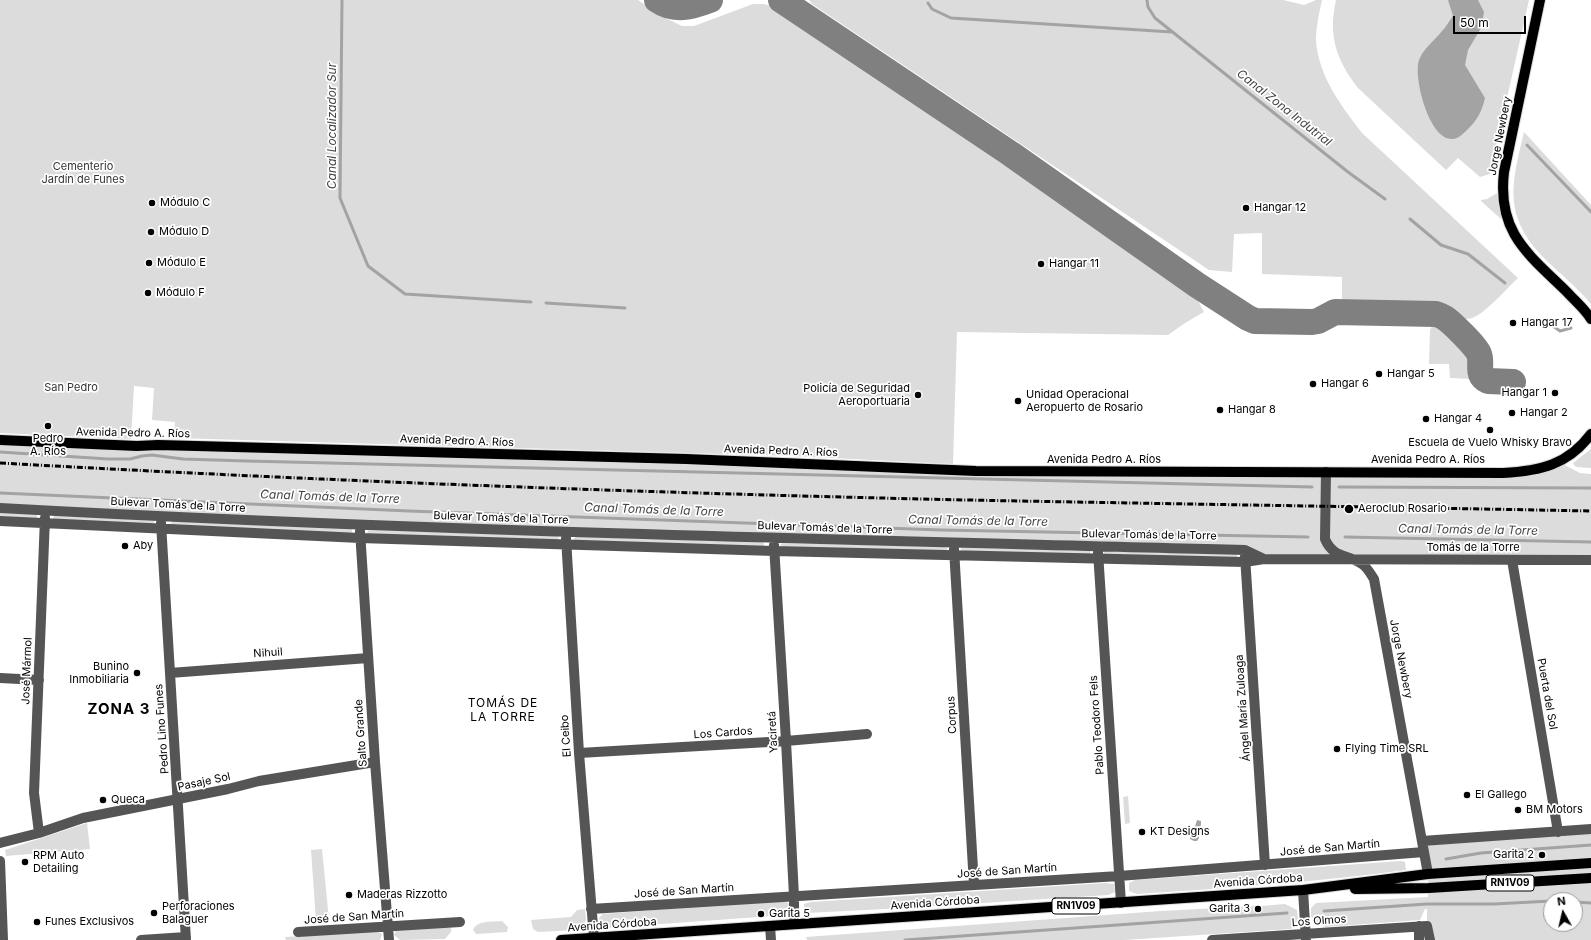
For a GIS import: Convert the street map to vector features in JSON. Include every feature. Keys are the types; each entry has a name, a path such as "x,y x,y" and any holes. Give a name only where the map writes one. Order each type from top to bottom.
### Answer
{"main road":[{"name":"Jorge Newbery","path":"1540,0 1504,172 1503,200 1510,227 1524,250 1581,306 1591,319"},
{"name":"Avenida Pedro A. Ríos","path":"0,440 138,446 150,445 686,460 976,471 1503,473 1524,472 1544,468 1559,462 1579,447 1591,434"},
{"name":"Avenida Córdoba","path":"1307,890 1428,874 1591,863"},
{"name":"Avenida Córdoba","path":"561,940 1307,890 1429,888 1591,878"}],"street":[{"name":"Jorge Newbery","path":"1326,472 1325,539 1329,547 1337,554 1362,564 1374,579 1428,874"},
{"name":"Bulevar Tomás de la Torre","path":"0,508 161,517 566,532 954,544 1245,550 1264,558"},
{"name":"José Mármol","path":"39,833 34,793 46,510"},
{"name":"Pedro Lino Funes","path":"161,517 186,938"},
{"name":"Bulevar Tomás de la Torre","path":"0,521 360,538 774,551 1245,562 1264,558 1354,560"},
{"name":"Salto Grande","path":"359,525 389,940"},
{"name":"El Ceibo","path":"566,532 579,754 594,938"},
{"name":"Yaciretá","path":"774,539 786,741 794,896 794,924"},
{"name":"Corpus","path":"954,544 974,885"},
{"name":"Pablo Teodoro Fels","path":"1098,546 1121,902"},
{"name":"Ángel María Zuloaga","path":"1245,550 1265,865"},
{"name":"Tomás de la Torre","path":"1354,560 1591,560"},
{"name":"Puerta del Sol","path":"1512,560 1558,832"},
{"name":"Nihuil","path":"170,673 368,658"},
{"path":"0,678 39,680"},
{"name":"Los Cardos","path":"579,754 786,741 867,734"},
{"name":"Pasaje Sol","path":"0,844 83,818 228,789 259,781 375,762"},
{"path":"1422,841 1591,829"},
{"name":"José de San Martín","path":"591,909 1119,876 1424,852"},
{"path":"0,861 2,940"},
{"path":"1306,937 1307,890"},
{"name":"José de San Martín","path":"298,932 460,922"},
{"path":"770,926 771,940"},
{"path":"1420,940 1423,926"},
{"path":"1423,926 1430,940"},
{"name":"Los Olmos","path":"1212,940 1306,937 1423,926"},
{"path":"141,940 186,938"}],"green space":[{"path":"0,0 638,0 661,16 682,26 694,26 753,4 764,4 775,7 1192,289 1204,312 1168,335 957,332 953,464 791,456 174,438 175,422 152,420 154,388 134,386 131,439 0,433"},
{"path":"809,0 1283,0 1304,5 1316,0 1322,0 1317,24 1317,49 1323,72 1328,83 1348,114 1362,133 1518,278 1477,316 1462,319 1441,308 1404,305 1342,304 1342,277 1262,274 1262,233 1234,234 1232,272 1209,270 812,4"},
{"path":"1336,0 1529,0 1490,174 1480,177 1458,158 1446,170 1358,88 1344,67 1336,47 1333,25"},
{"path":"1524,132 1591,205 1591,304 1545,259 1522,229 1516,214 1514,185"},
{"path":"1497,193 1502,219 1481,201"},
{"path":"1436,325 1443,327 1472,357 1471,379 1450,378 1449,364 1429,364 1430,330 1432,326"},
{"path":"0,440 976,471 1503,473 1559,462 1580,473 1591,474 1591,560 1264,559 1245,550 0,508"},
{"path":"1591,449 1591,468 1576,467 1573,463"},
{"path":"0,512 34,513 37,515 37,518 0,518"},
{"path":"56,514 154,521 154,524 53,519"},
{"path":"173,520 349,528 352,529 352,532 349,534 170,525"},
{"path":"370,528 559,537 558,540 369,535 367,533"},
{"path":"576,536 761,542 764,543 764,547 573,540"},
{"path":"783,543 944,547 947,548 947,551 780,547"},
{"path":"962,547 1090,551 1090,554 960,551"},
{"path":"1104,551 1237,554 1237,557 1105,556"},
{"path":"1128,796 1130,823 1125,824 1123,797"},
{"path":"87,823 90,849 6,856 5,850"},
{"path":"1591,829 1591,940 1430,940 1427,926 1427,909 1425,909 1420,920 1325,927 1314,922 1311,916 1311,908 1316,903 1428,897 1428,874 1422,841"},
{"path":"322,849 329,920 316,921 311,850"},
{"path":"1401,861 1405,862 1406,870 1339,878 1238,887 1137,894 1129,891 1129,883 1135,880"},
{"path":"1105,883 1114,884 1115,892 1108,895 904,908 807,913 804,909 804,904 811,902"},
{"path":"784,900 789,904 786,913 764,917 763,910 757,911 758,917 607,928 600,923 599,918 603,914"},
{"path":"1285,904 1297,910 1298,920 1291,929 1124,940 807,940 806,937 1161,911 1255,906 1256,913 1262,912 1261,906"},
{"path":"585,909 586,919 584,925 577,930 538,932 533,929 531,920 571,917 577,910"},
{"path":"502,921 508,927 507,932 476,934 473,930 481,923"},
{"path":"446,926 451,928 451,932 445,939 400,940 394,935 396,930"},
{"path":"377,931 382,934 380,940 286,940 285,937"}],"shaded area":[{"path":"1448,0 1478,0 1484,12 1481,28 1468,50 1465,65 1485,98 1481,111 1474,123 1460,136 1452,139 1444,137 1436,129 1430,119 1418,80 1419,60 1423,52 1453,16"},
{"path":"1197,820 1201,821 1201,825 1198,831 1199,838 1197,841 1194,841 1190,839 1190,835 1194,830"}],"waterway":[{"name":"Canal Localizador Sur","path":"342,0 340,198 368,266 405,294 531,302"},
{"name":"Canal Zona Indutrial","path":"1147,0 1148,7 1155,18 1348,172 1385,199"},
{"name":"Canal Zona Indutrial","path":"928,3 932,9 951,18 1172,32"},
{"path":"1527,145 1591,212"},
{"name":"Canal Zona Indutrial","path":"1410,219 1441,245 1468,254 1505,283"},
{"name":"Canal Localizador Sur","path":"546,303 625,308"},
{"path":"1549,323 1560,331 1571,328"},
{"path":"0,452 108,459 130,459 152,455 183,459 247,461 1312,487"},
{"path":"1339,487 1591,488"},
{"name":"Canal Tomás de la Torre","path":"0,493 409,511 941,530 1308,537"},
{"name":"Canal Tomás de la Torre","path":"1345,537 1591,542"},
{"path":"1446,859 1481,853 1591,845"},
{"path":"1324,911 1427,904 1494,904 1543,901"},
{"path":"1583,902 1591,903"},
{"path":"905,940 1287,913"}],"taxiway":[{"path":"657,0 663,4 676,7 697,5 710,0"},
{"path":"781,0 1011,154 1197,285 1248,318 1255,321 1312,322 1318,321 1335,312 1436,314 1444,317 1453,324 1477,351 1480,358 1480,372 1484,379 1488,381 1513,382"}],"railway":[{"path":"0,463 363,481 725,494 967,500 1591,511"}],"place":[{"name":"Módulo C","path":"152,203"},
{"name":"Hangar 12","path":"1246,208"},
{"name":"Módulo D","path":"151,232"},
{"name":"Módulo E","path":"149,263"},
{"name":"Hangar 11","path":"1041,264"},
{"name":"Módulo F","path":"148,293"},
{"name":"Hangar 17","path":"1513,323"},
{"name":"Hangar 5","path":"1379,374"},
{"name":"Hangar 6","path":"1313,384"},
{"name":"Hangar 1","path":"1555,393"},
{"name":"Policía de Seguridad Aeroportuaria","path":"918,395"},
{"name":"Unidad Operacional Aeropuerto de Rosario","path":"1018,401"},
{"name":"Hangar 8","path":"1220,410"},
{"name":"Hangar 2","path":"1512,413"},
{"name":"Hangar 4","path":"1426,419"},
{"name":"Pedro A. Ríos","path":"48,426"},
{"name":"Escuela de Vuelo Whisky Bravo","path":"1490,430"},
{"name":"Aeroclub Rosario","path":"1349,509"},
{"name":"Aby","path":"125,546"},
{"name":"Bunino Inmobiliaria","path":"137,673"},
{"name":"Flying Time SRL","path":"1337,749"},
{"name":"El Gallego","path":"1467,795"},
{"name":"Queca","path":"103,800"},
{"name":"BM Motors","path":"1518,810"},
{"name":"KT Designs","path":"1142,832"},
{"name":"Garita 2","path":"1542,855"},
{"name":"RPM Auto Detailing","path":"25,862"},
{"name":"Maderas Rizzotto","path":"349,895"},
{"name":"Garita 3","path":"1258,909"},
{"name":"Perforaciones Balaguer","path":"154,913"},
{"name":"Garita 5","path":"761,914"},
{"name":"Funes Exclusivos","path":"37,922"}],"district":[{"name":"ZONA 3","path":"119,709"},
{"name":"TOMÁS DE LA TORRE","path":"503,710"}],"park label":[{"name":"Cementerio Jardín de Funes","path":"83,173"},
{"name":"San Pedro","path":"71,388"}]}
